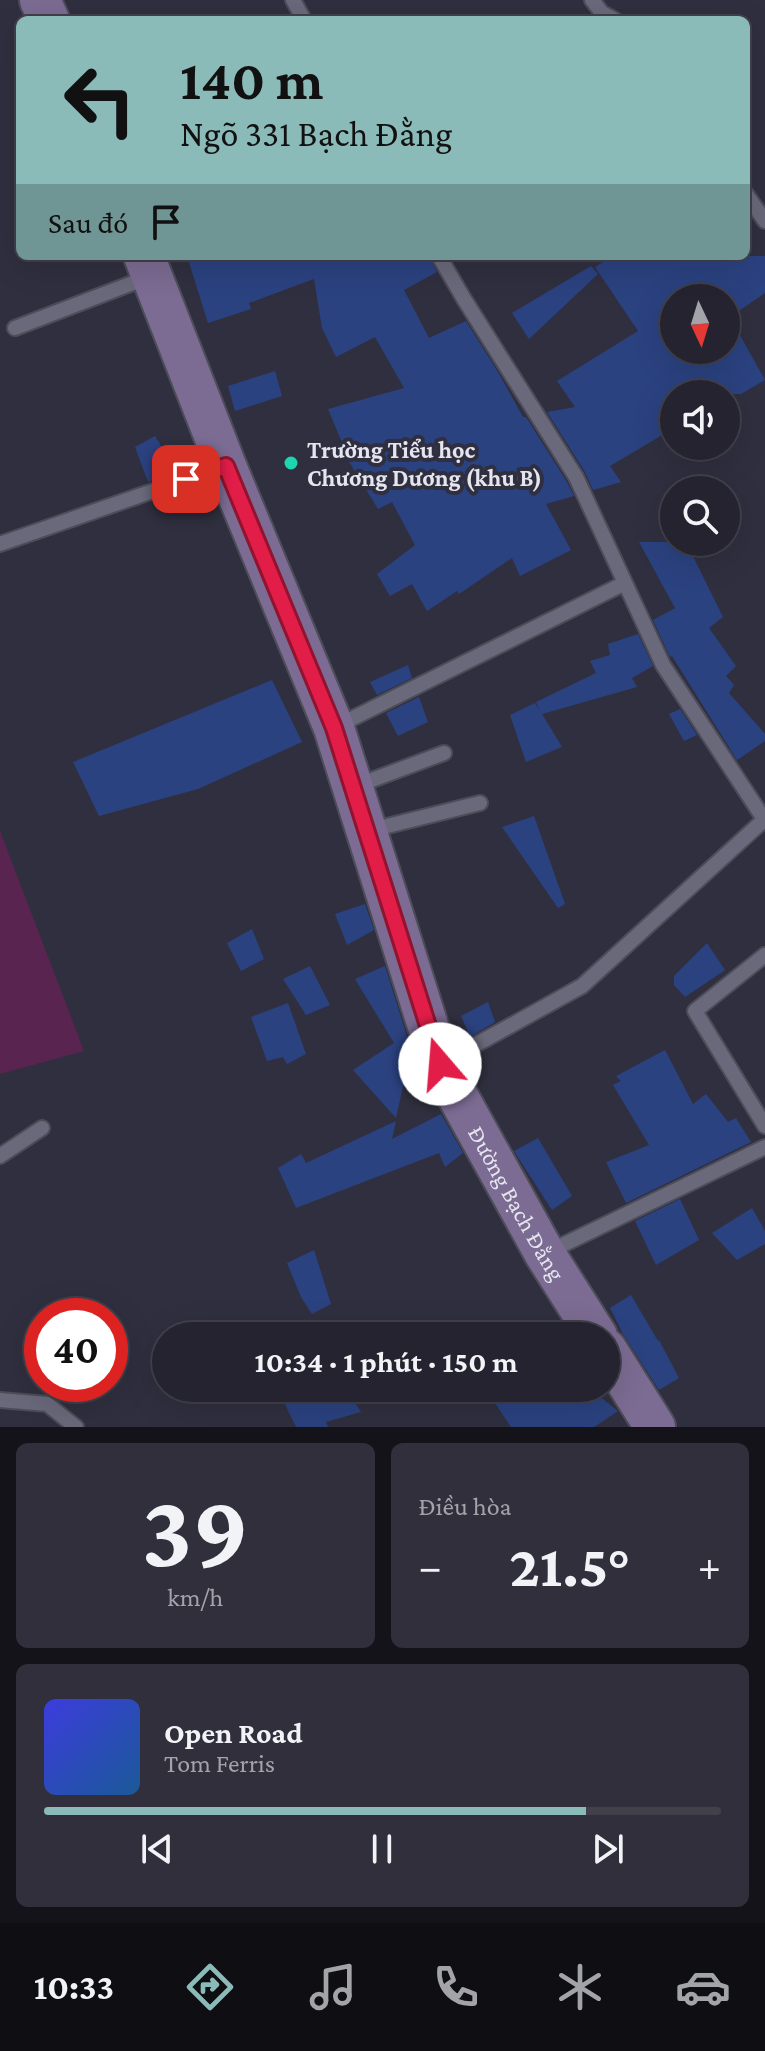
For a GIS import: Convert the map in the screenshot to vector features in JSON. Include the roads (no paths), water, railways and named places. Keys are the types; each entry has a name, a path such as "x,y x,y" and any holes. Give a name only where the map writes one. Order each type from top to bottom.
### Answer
{"street":[{"name":"Đường Bạch Đằng","path":"148,266 334,728 440,1064 545,1254 588,1322"},
{"path":"620,1371 655,1427"}],"lane":[{"path":"592,0 608,16"},
{"path":"750,200 765,221"},
{"path":"440,1064 582,986 764,819 663,665 573,472 441,260"},
{"path":"15,328 148,266"},
{"path":"0,544 226,466"},
{"path":"334,728 625,583"},
{"path":"353,787 444,753"},
{"path":"366,831 480,803"},
{"path":"765,955 695,1011 765,1126"},
{"path":"0,1156 42,1128"},
{"path":"545,1254 765,1147"},
{"path":"0,1400 47,1404 76,1427"}],"place":[{"name":"Trường Tiểu học Chương Dương (khu B)","path":"291,463"}]}
